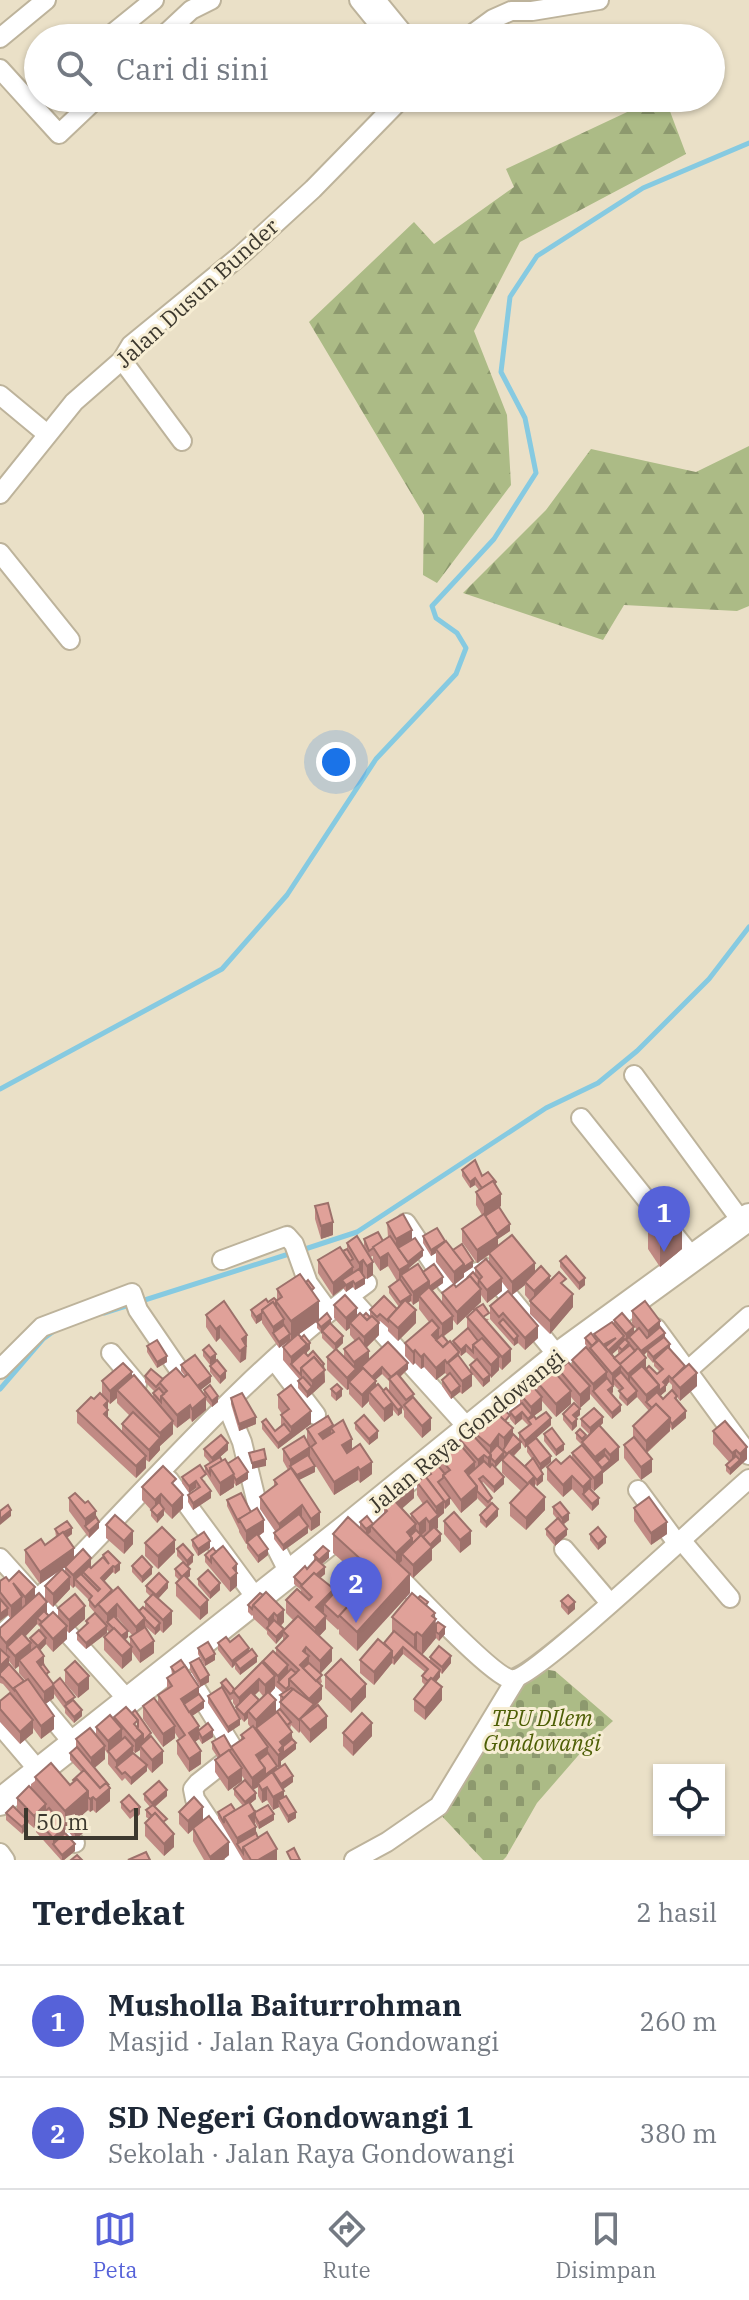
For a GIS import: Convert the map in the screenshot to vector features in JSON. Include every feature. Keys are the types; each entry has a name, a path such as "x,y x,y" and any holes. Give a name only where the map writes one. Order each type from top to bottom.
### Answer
{"street":[{"path":"0,38 46,0"},
{"path":"124,24 154,0"},
{"path":"172,24 187,5 211,0"},
{"path":"359,0 379,24"},
{"path":"376,0 396,24"},
{"path":"486,24 509,6 532,11 598,0"},
{"path":"0,69 24,89"},
{"path":"44,112 59,134 82,112"},
{"name":"Jalan Dusun Bunder","path":"2,488 74,402 122,360 131,345 241,255 313,189 388,112"},
{"path":"122,360 182,441"},
{"path":"0,395 47,434"},
{"path":"0,553 70,640"},
{"path":"634,1075 746,1220"},
{"path":"581,1118 693,1258"},
{"name":"Jalan Raya Gondowangi","path":"26,1793 73,1743 289,1573 354,1531 469,1429 558,1356 746,1220"},
{"path":"406,1223 451,1287 459,1286 489,1262 558,1356"},
{"path":"222,1260 283,1236 288,1237 308,1283 329,1312"},
{"path":"0,1636 38,1601 162,1471 182,1439 221,1411 329,1312 367,1283"},
{"path":"0,1369 42,1327 132,1293 177,1370 221,1411 242,1442 260,1516 289,1573"},
{"path":"349,1296 469,1429"},
{"path":"636,1300 749,1455"},
{"path":"687,1371 749,1316"},
{"path":"111,1353 149,1399"},
{"path":"275,1361 316,1415"},
{"path":"162,1471 256,1598"},
{"path":"354,1860 387,1842 439,1806 516,1679 548,1657 749,1479"},
{"path":"638,1490 679,1542 730,1598"},
{"path":"564,1549 610,1603"},
{"path":"0,1558 128,1700"},
{"path":"380,1558 480,1657 503,1675 516,1679"},
{"path":"179,1659 236,1753"},
{"path":"26,1685 73,1743"},
{"path":"236,1860 195,1799 193,1789 278,1713 277,1695"},
{"path":"0,1725 26,1793 75,1843"},
{"path":"0,1853 5,1860"}],"green space":[{"path":"627,112 670,112 686,154 520,242 474,331 507,415 511,485 437,583 423,575 424,515 309,322 414,222 434,244 514,187 506,169"},
{"path":"749,446 749,606 737,611 624,605 603,640 463,593 546,510 591,449 696,472"},
{"name":"TPU DIlem Gondowangi","path":"543,1669 555,1671 613,1721 590,1742 537,1803 506,1857 503,1860 483,1860 439,1813 524,1677"}],"building":[{"path":"475,1160 482,1176 488,1172 496,1182 494,1184 493,1181 482,1188 475,1178 470,1182 462,1170"},
{"path":"493,1181 501,1194 484,1205 476,1192"},
{"path":"328,1203 333,1222 321,1226 315,1206"},
{"path":"499,1207 510,1224 497,1234 485,1216"},
{"path":"403,1214 412,1230 396,1239 387,1223"},
{"path":"484,1214 498,1236 477,1250 462,1229"},
{"path":"664,1214 667,1219 675,1214 682,1224 660,1242 648,1224"},
{"path":"437,1228 445,1241 431,1250 423,1236"},
{"path":"378,1232 383,1241 369,1251 364,1239"},
{"path":"512,1235 535,1263 512,1282 489,1253"},
{"path":"357,1236 373,1262 367,1266 363,1260 359,1263 347,1243"},
{"path":"390,1236 409,1264 399,1270 388,1253 380,1258 373,1247"},
{"path":"415,1238 423,1250 408,1262 398,1248"},
{"path":"446,1241 464,1264 454,1272 436,1249"},
{"path":"462,1244 473,1261 464,1267 453,1250"},
{"path":"340,1247 353,1267 333,1283 318,1260"},
{"path":"347,1249 353,1259 350,1261 343,1251"},
{"path":"566,1256 585,1278 579,1283 560,1261"},
{"path":"486,1259 502,1278 487,1290 475,1268"},
{"path":"418,1264 429,1281 413,1292 401,1275"},
{"path":"434,1264 443,1277 429,1287 423,1272"},
{"path":"541,1266 550,1276 534,1291 525,1282"},
{"path":"359,1269 365,1278 346,1285 342,1280"},
{"path":"473,1272 479,1279 478,1286 470,1276 467,1278"},
{"path":"559,1272 566,1279 561,1283 573,1294 550,1321 530,1301"},
{"path":"300,1274 319,1301 291,1321 276,1301 282,1297 277,1289"},
{"path":"470,1276 481,1289 457,1312 442,1293"},
{"path":"400,1279 411,1295 400,1302 389,1287"},
{"path":"429,1287 453,1316 442,1324 419,1296"},
{"path":"508,1291 538,1326 525,1338 503,1313 499,1317 490,1306"},
{"path":"345,1295 357,1308 346,1318 334,1305"},
{"path":"384,1296 397,1309 388,1321 370,1310"},
{"path":"274,1298 276,1307 273,1302 256,1317 251,1310 266,1299 268,1302"},
{"path":"405,1300 416,1310 398,1328 388,1319"},
{"path":"224,1301 247,1335 242,1339 246,1346 240,1351 220,1326 216,1329 206,1315"},
{"path":"645,1301 660,1321 648,1331 632,1311"},
{"path":"273,1302 284,1319 273,1327 262,1310"},
{"path":"483,1304 489,1313 483,1317 475,1309"},
{"path":"476,1309 511,1349 502,1357 467,1317"},
{"path":"327,1313 331,1319 321,1327 317,1322"},
{"path":"360,1313 367,1320 372,1316 379,1323 364,1337 350,1323"},
{"path":"622,1313 634,1327 626,1334 614,1320"},
{"path":"503,1319 518,1336 514,1340 499,1323"},
{"path":"432,1320 439,1328 432,1335 443,1347 450,1341 459,1352 436,1368 424,1354 421,1357 405,1343"},
{"path":"612,1322 624,1336 608,1351 605,1347 616,1338 603,1345 594,1334"},
{"path":"330,1323 343,1336 335,1344 322,1331"},
{"path":"284,1325 290,1334 279,1342 273,1333"},
{"path":"660,1327 665,1333 641,1351 629,1337 639,1328 647,1338"},
{"path":"468,1328 478,1341 473,1345 473,1352 466,1345 461,1350 453,1341"},
{"path":"591,1333 597,1341 592,1346 585,1338"},
{"path":"298,1334 307,1344 291,1357 283,1347"},
{"path":"442,1335 448,1342 443,1347 436,1340"},
{"path":"664,1337 670,1344 653,1357 647,1350"},
{"path":"359,1338 369,1351 354,1362 344,1349"},
{"path":"482,1338 499,1357 491,1365 473,1345"},
{"path":"625,1339 629,1343 622,1350 618,1346"},
{"path":"157,1340 167,1356 157,1362 147,1346"},
{"path":"599,1340 620,1364 638,1348 646,1358 628,1374 621,1366 612,1374 590,1348"},
{"path":"388,1342 408,1363 391,1377 382,1367 372,1377 361,1367"},
{"path":"209,1345 216,1354 210,1358 203,1350"},
{"path":"630,1345 635,1351 620,1364 614,1358"},
{"path":"586,1347 607,1372 593,1384 572,1360"},
{"path":"668,1347 685,1366 672,1379 669,1376 663,1382 666,1385 659,1391 659,1385 646,1369 649,1366 657,1374 663,1369 654,1360"},
{"path":"336,1349 356,1369 347,1378 327,1357"},
{"path":"313,1351 324,1364 322,1366 314,1357 301,1368 301,1375 291,1364 304,1352 308,1356"},
{"path":"195,1355 211,1376 197,1386 181,1365"},
{"path":"458,1355 472,1374 462,1381 448,1363"},
{"path":"314,1357 325,1370 312,1381 301,1368"},
{"path":"561,1358 566,1364 555,1373 552,1369 548,1370"},
{"path":"477,1359 490,1375 483,1380 470,1365"},
{"path":"217,1360 226,1371 220,1377 210,1366"},
{"path":"568,1362 590,1386 580,1395 559,1370"},
{"path":"123,1363 132,1372 110,1391 102,1381"},
{"path":"689,1364 697,1373 680,1388 672,1379"},
{"path":"642,1366 659,1385 646,1395 630,1376"},
{"path":"176,1368 184,1377 188,1374 206,1397 192,1409 190,1405 177,1415 161,1396 167,1391 159,1382"},
{"path":"363,1368 376,1381 362,1395 349,1382"},
{"path":"151,1369 163,1379 156,1387 145,1376"},
{"path":"546,1369 548,1372 552,1369 571,1391 556,1404 537,1382 541,1378 538,1375"},
{"path":"621,1372 637,1391 627,1400 619,1391 623,1388 614,1378"},
{"path":"397,1373 414,1394 406,1400 389,1379"},
{"path":"450,1373 460,1386 451,1393 442,1380"},
{"path":"134,1375 173,1421 160,1433 117,1390"},
{"path":"303,1377 312,1387 307,1392 298,1381"},
{"path":"607,1378 613,1386 608,1390 621,1405 612,1413 593,1391"},
{"path":"529,1382 542,1397 531,1407 520,1394"},
{"path":"337,1384 342,1389 336,1394 331,1389"},
{"path":"378,1384 393,1402 384,1409 369,1392"},
{"path":"210,1385 218,1396 212,1401 204,1390"},
{"path":"291,1385 311,1411 291,1427 281,1415 289,1409 278,1395"},
{"path":"159,1388 164,1394 161,1402 153,1393"},
{"path":"386,1388 402,1407 398,1410 383,1391"},
{"path":"672,1390 686,1411 672,1424 656,1404 652,1408 646,1402 657,1392 663,1399"},
{"path":"100,1393 108,1401 104,1405 108,1410 104,1414 146,1456 136,1466 77,1411"},
{"path":"242,1393 256,1417 239,1424 231,1398"},
{"path":"413,1397 431,1418 422,1426 404,1405"},
{"path":"522,1403 532,1415 528,1419 522,1412 515,1418 510,1412"},
{"path":"574,1403 580,1409 573,1415 577,1419 572,1424 563,1414"},
{"path":"656,1404 670,1418 646,1441 633,1426"},
{"path":"500,1407 510,1415 505,1421 495,1412"},
{"path":"594,1408 603,1417 590,1428 581,1419"},
{"path":"493,1410 513,1428 504,1438 499,1434 490,1446 471,1430"},
{"path":"133,1412 160,1438 149,1450 122,1424"},
{"path":"546,1412 551,1418 525,1441 519,1433 531,1424 528,1420"},
{"path":"364,1415 378,1431 369,1439 355,1423"},
{"path":"328,1416 333,1425 319,1434 323,1439 334,1432 331,1428 343,1420 352,1439 342,1445 347,1453 360,1444 372,1462 334,1482 311,1447 316,1443 307,1429"},
{"path":"266,1419 275,1431 284,1424 291,1433 278,1443 262,1422"},
{"path":"477,1421 479,1423 471,1433 461,1434"},
{"path":"725,1421 747,1447 740,1454 736,1450 732,1453 713,1431"},
{"path":"599,1425 619,1447 610,1455 605,1449 595,1457 582,1442"},
{"path":"552,1428 564,1444 556,1450 544,1434"},
{"path":"580,1429 586,1435 582,1439 576,1433"},
{"path":"469,1431 491,1455 488,1458 484,1455 478,1460 460,1440"},
{"path":"513,1434 521,1442 507,1454 503,1450"},
{"path":"221,1435 228,1443 212,1458 204,1449"},
{"path":"304,1436 310,1447 290,1460 283,1449"},
{"path":"634,1437 652,1459 641,1467 624,1445"},
{"path":"536,1438 551,1456 540,1464 527,1445"},
{"path":"457,1441 475,1462 465,1471 477,1486 461,1500 443,1475 450,1470 440,1458"},
{"path":"497,1445 504,1452 495,1462 490,1453"},
{"path":"582,1445 603,1470 594,1478 572,1453"},
{"path":"264,1449 266,1459 252,1463 249,1453"},
{"path":"509,1452 535,1476 529,1482 545,1497 526,1518 510,1503 528,1484 502,1460"},
{"path":"308,1455 315,1466 297,1475 290,1466"},
{"path":"605,1455 610,1461 602,1468 597,1462"},
{"path":"570,1456 591,1479 583,1487 572,1476 563,1485 547,1467 556,1459 561,1464"},
{"path":"736,1456 740,1460 730,1469 726,1465"},
{"path":"220,1457 222,1461 210,1468 210,1474 205,1466"},
{"path":"238,1457 248,1472 236,1480 227,1464"},
{"path":"533,1458 543,1474 537,1480 525,1466"},
{"path":"225,1459 234,1474 220,1483 210,1468"},
{"path":"484,1461 490,1467 492,1464 504,1477 494,1487 483,1476 479,1479 492,1498 488,1502 468,1475"},
{"path":"435,1462 445,1474 438,1482 450,1498 445,1502 426,1477 431,1474 427,1468"},
{"path":"200,1465 206,1474 201,1478 211,1491 193,1503 188,1495 200,1487 196,1481 189,1486 182,1477"},
{"path":"163,1466 176,1479 172,1483 183,1495 172,1506 161,1494 155,1500 142,1487"},
{"path":"291,1468 320,1512 311,1519 302,1505 279,1524 260,1497 277,1484 274,1480"},
{"path":"406,1476 414,1485 396,1502 387,1492"},
{"path":"425,1476 444,1501 436,1507 417,1482"},
{"path":"589,1488 599,1498 592,1504 583,1494"},
{"path":"75,1493 96,1511 85,1519 69,1498"},
{"path":"241,1493 251,1512 239,1519 239,1523 227,1500"},
{"path":"649,1497 667,1522 651,1533 634,1508"},
{"path":"393,1499 416,1524 407,1532 412,1538 396,1553 371,1526 387,1511 384,1508"},
{"path":"427,1501 438,1515 429,1522 426,1518 419,1524 411,1514"},
{"path":"159,1502 164,1509 157,1516 151,1510"},
{"path":"560,1502 569,1513 562,1518 553,1507"},
{"path":"492,1503 498,1509 486,1522 480,1515"},
{"path":"8,1505 11,1510 0,1519 0,1511"},
{"path":"257,1508 264,1520 246,1531 239,1519"},
{"path":"454,1512 471,1531 460,1540 444,1521"},
{"path":"299,1514 308,1526 283,1545 274,1533"},
{"path":"115,1515 133,1531 124,1541 106,1525"},
{"path":"367,1516 373,1524 366,1529 360,1522"},
{"path":"96,1517 99,1522 89,1531 85,1526"},
{"path":"348,1517 410,1574 357,1632 339,1615 377,1574 333,1534"},
{"path":"558,1518 567,1529 555,1539 546,1529"},
{"path":"67,1521 72,1528 59,1535 55,1529"},
{"path":"162,1527 175,1540 158,1556 145,1543"},
{"path":"434,1527 441,1534 430,1545 423,1537"},
{"path":"598,1527 606,1537 598,1544 590,1534"},
{"path":"416,1530 421,1535 412,1544 410,1536"},
{"path":"63,1532 74,1548 40,1572 25,1550 41,1539 45,1545"},
{"path":"204,1532 210,1541 198,1549 192,1540"},
{"path":"257,1534 268,1549 258,1556 247,1542"},
{"path":"421,1535 432,1547 413,1565 402,1554"},
{"path":"183,1544 193,1555 187,1561 177,1549"},
{"path":"223,1546 237,1564 233,1568 237,1573 230,1579 211,1556"},
{"path":"323,1546 329,1551 319,1560 314,1555"},
{"path":"213,1548 216,1552 211,1556 211,1562 205,1555"},
{"path":"83,1549 91,1558 73,1575 65,1567"},
{"path":"108,1551 120,1563 101,1578 112,1590 95,1607 89,1600 92,1596 75,1579 81,1574 98,1591 100,1589 83,1572 103,1557 109,1564 103,1555"},
{"path":"142,1556 152,1567 142,1577 132,1566"},
{"path":"316,1559 325,1567 302,1585 294,1577"},
{"path":"183,1562 190,1569 182,1577 175,1569"},
{"path":"62,1569 70,1577 53,1594 45,1586"},
{"path":"208,1570 220,1583 210,1593 198,1579"},
{"path":"19,1571 35,1587 25,1597 13,1583 22,1597 11,1606 0,1592 0,1581 6,1577 9,1581"},
{"path":"159,1573 168,1582 156,1595 146,1586"},
{"path":"314,1573 334,1589 316,1607 326,1616 315,1628 286,1600 297,1589 309,1600 312,1597 301,1586"},
{"path":"184,1575 208,1600 200,1608 176,1583"},
{"path":"118,1587 145,1618 136,1627 117,1604 107,1614 98,1604"},
{"path":"266,1592 284,1610 277,1616 274,1613 268,1620 253,1605"},
{"path":"39,1593 47,1602 6,1643 0,1636 0,1628"},
{"path":"260,1593 263,1595 252,1609 248,1605"},
{"path":"334,1593 348,1606 338,1617 324,1604"},
{"path":"412,1593 435,1613 432,1616 436,1619 422,1636 417,1632 414,1635 392,1617"},
{"path":"75,1594 85,1606 69,1620 58,1608"},
{"path":"153,1594 172,1611 163,1620 145,1602"},
{"path":"568,1595 575,1602 568,1608 561,1601"},
{"path":"0,1599 8,1608 0,1614"},
{"path":"143,1607 160,1623 155,1629 139,1611"},
{"path":"44,1611 49,1616 42,1622 37,1618"},
{"path":"53,1612 67,1626 53,1639 40,1624"},
{"path":"95,1613 107,1626 86,1643 77,1633"},
{"path":"114,1616 128,1631 121,1636 107,1622"},
{"path":"298,1616 332,1648 320,1661 306,1647 303,1651 309,1656 300,1665 322,1686 309,1699 289,1679 299,1670 276,1648 288,1636 283,1631"},
{"path":"274,1620 284,1629 276,1637 267,1628"},
{"path":"438,1622 445,1627 439,1634 436,1632"},
{"path":"145,1627 154,1641 140,1651 130,1637"},
{"path":"114,1628 132,1647 122,1656 104,1637"},
{"path":"39,1630 46,1638 38,1646 30,1638"},
{"path":"394,1631 440,1670 433,1679 428,1681 422,1676 428,1669 403,1647 392,1657 392,1651 384,1643"},
{"path":"22,1633 31,1643 15,1656 7,1647"},
{"path":"239,1635 249,1648 232,1661 218,1643 226,1637 230,1642"},
{"path":"378,1639 392,1651 374,1672 360,1660"},
{"path":"208,1642 215,1654 205,1660 198,1648"},
{"path":"37,1646 44,1656 37,1662 54,1685 44,1692 19,1660"},
{"path":"439,1646 451,1656 442,1667 430,1657"},
{"path":"0,1649 9,1657 0,1666"},
{"path":"252,1649 257,1656 240,1669 235,1662"},
{"path":"273,1651 288,1665 278,1676 263,1661"},
{"path":"199,1658 209,1675 200,1681 190,1663"},
{"path":"341,1659 366,1684 351,1700 325,1675"},
{"path":"181,1660 188,1670 185,1666 175,1673 171,1667"},
{"path":"75,1661 89,1676 78,1685 65,1670"},
{"path":"262,1662 275,1676 265,1685 259,1679 239,1698 233,1691"},
{"path":"309,1663 322,1675 316,1681 303,1668"},
{"path":"9,1664 24,1681 14,1690 0,1676"},
{"path":"185,1666 199,1687 181,1699 199,1726 189,1733 201,1751 189,1759 177,1741 185,1735 158,1695 172,1686 167,1678"},
{"path":"291,1669 296,1673 289,1679 286,1689 278,1682"},
{"path":"60,1678 75,1697 66,1703 53,1684"},
{"path":"431,1678 442,1687 425,1708 414,1699"},
{"path":"28,1679 54,1716 41,1726 14,1688"},
{"path":"226,1679 234,1689 230,1694 221,1683"},
{"path":"222,1687 240,1719 228,1727 208,1696"},
{"path":"291,1688 284,1698 280,1695"},
{"path":"293,1689 314,1704 299,1720 280,1702"},
{"path":"251,1692 259,1700 244,1715 236,1707"},
{"path":"268,1692 276,1700 256,1720 248,1711"},
{"path":"10,1693 33,1720 20,1732 0,1709 0,1701"},
{"path":"199,1694 204,1701 189,1712 184,1704"},
{"path":"154,1698 175,1726 163,1734 143,1706"},
{"path":"73,1700 82,1710 74,1717 65,1706"},
{"path":"318,1705 327,1716 310,1730 300,1719"},
{"path":"126,1707 138,1720 134,1724 143,1734 135,1741 114,1717"},
{"path":"280,1709 291,1722 287,1725 277,1712 261,1725"},
{"path":"135,1710 151,1733 143,1741 143,1734 137,1728 138,1720 132,1713"},
{"path":"277,1712 292,1732 280,1742 283,1746 278,1755 256,1728"},
{"path":"362,1713 372,1723 353,1743 343,1733"},
{"path":"110,1715 122,1729 108,1741 96,1727"},
{"path":"208,1723 213,1730 202,1738 198,1731"},
{"path":"253,1726 268,1747 256,1755 265,1768 252,1778 231,1747 244,1738 241,1735"},
{"path":"90,1728 105,1746 91,1758 76,1739"},
{"path":"224,1735 232,1749 220,1756 212,1742"},
{"path":"151,1736 163,1751 152,1760 140,1746"},
{"path":"125,1737 133,1746 116,1761 108,1751"},
{"path":"292,1739 296,1743 283,1753 283,1746"},
{"path":"77,1747 108,1784 100,1788 70,1753"},
{"path":"229,1750 242,1768 228,1778 215,1760"},
{"path":"133,1753 147,1765 131,1778 116,1767"},
{"path":"268,1753 277,1766 265,1775 265,1768 259,1760"},
{"path":"51,1763 70,1785 77,1779 88,1791 65,1811 35,1777"},
{"path":"285,1764 293,1776 281,1784 273,1772"},
{"path":"84,1770 100,1788 106,1783 110,1788 96,1800 88,1797 88,1791 77,1779 73,1780"},
{"path":"272,1772 284,1791 273,1797 267,1787 262,1790 258,1783"},
{"path":"245,1780 256,1793 245,1802 234,1789"},
{"path":"159,1781 167,1790 152,1803 144,1794"},
{"path":"29,1786 46,1804 34,1816 17,1798"},
{"path":"129,1795 140,1807 136,1811 130,1812 121,1802"},
{"path":"286,1796 296,1812 288,1816 278,1800"},
{"path":"194,1797 203,1807 188,1821 179,1812"},
{"path":"249,1802 255,1812 249,1816 256,1827 237,1838 224,1817"},
{"path":"231,1804 235,1810 224,1817 224,1823 218,1812"},
{"path":"153,1805 167,1819 163,1822 155,1813 152,1816 146,1810"},
{"path":"268,1805 274,1814 259,1823 255,1812"},
{"path":"13,1806 28,1821 22,1827 6,1813"},
{"path":"49,1808 65,1827 53,1838 36,1819"},
{"path":"155,1813 174,1834 164,1844 145,1823"},
{"path":"81,1814 85,1819 81,1822 84,1826 75,1833 68,1825"},
{"path":"209,1816 229,1842 210,1857 193,1828"},
{"path":"267,1832 277,1849 258,1860 251,1860 243,1847"},
{"path":"65,1833 75,1844 62,1855 53,1844"},
{"path":"256,1833 258,1838 243,1847 243,1853 237,1844"},
{"path":"294,1848 300,1860 291,1860 287,1852"},
{"path":"146,1852 150,1860 128,1860"}],"waterway":[{"path":"0,1089 222,969 287,895 376,759 456,674 466,648 457,633 436,618 432,606 494,539 536,473 525,418 501,372 510,297 537,256 643,188 749,143"},
{"path":"302,1250 357,1232 546,1108 598,1083 637,1051 709,979 749,927"},
{"path":"104,1313 292,1253"},
{"path":"0,1389 43,1339 54,1331"}],"place":[{"name":"Musholla Baiturrohman","path":"664,1252"},
{"name":"SD Negeri Gondowangi 1","path":"356,1623"}]}
